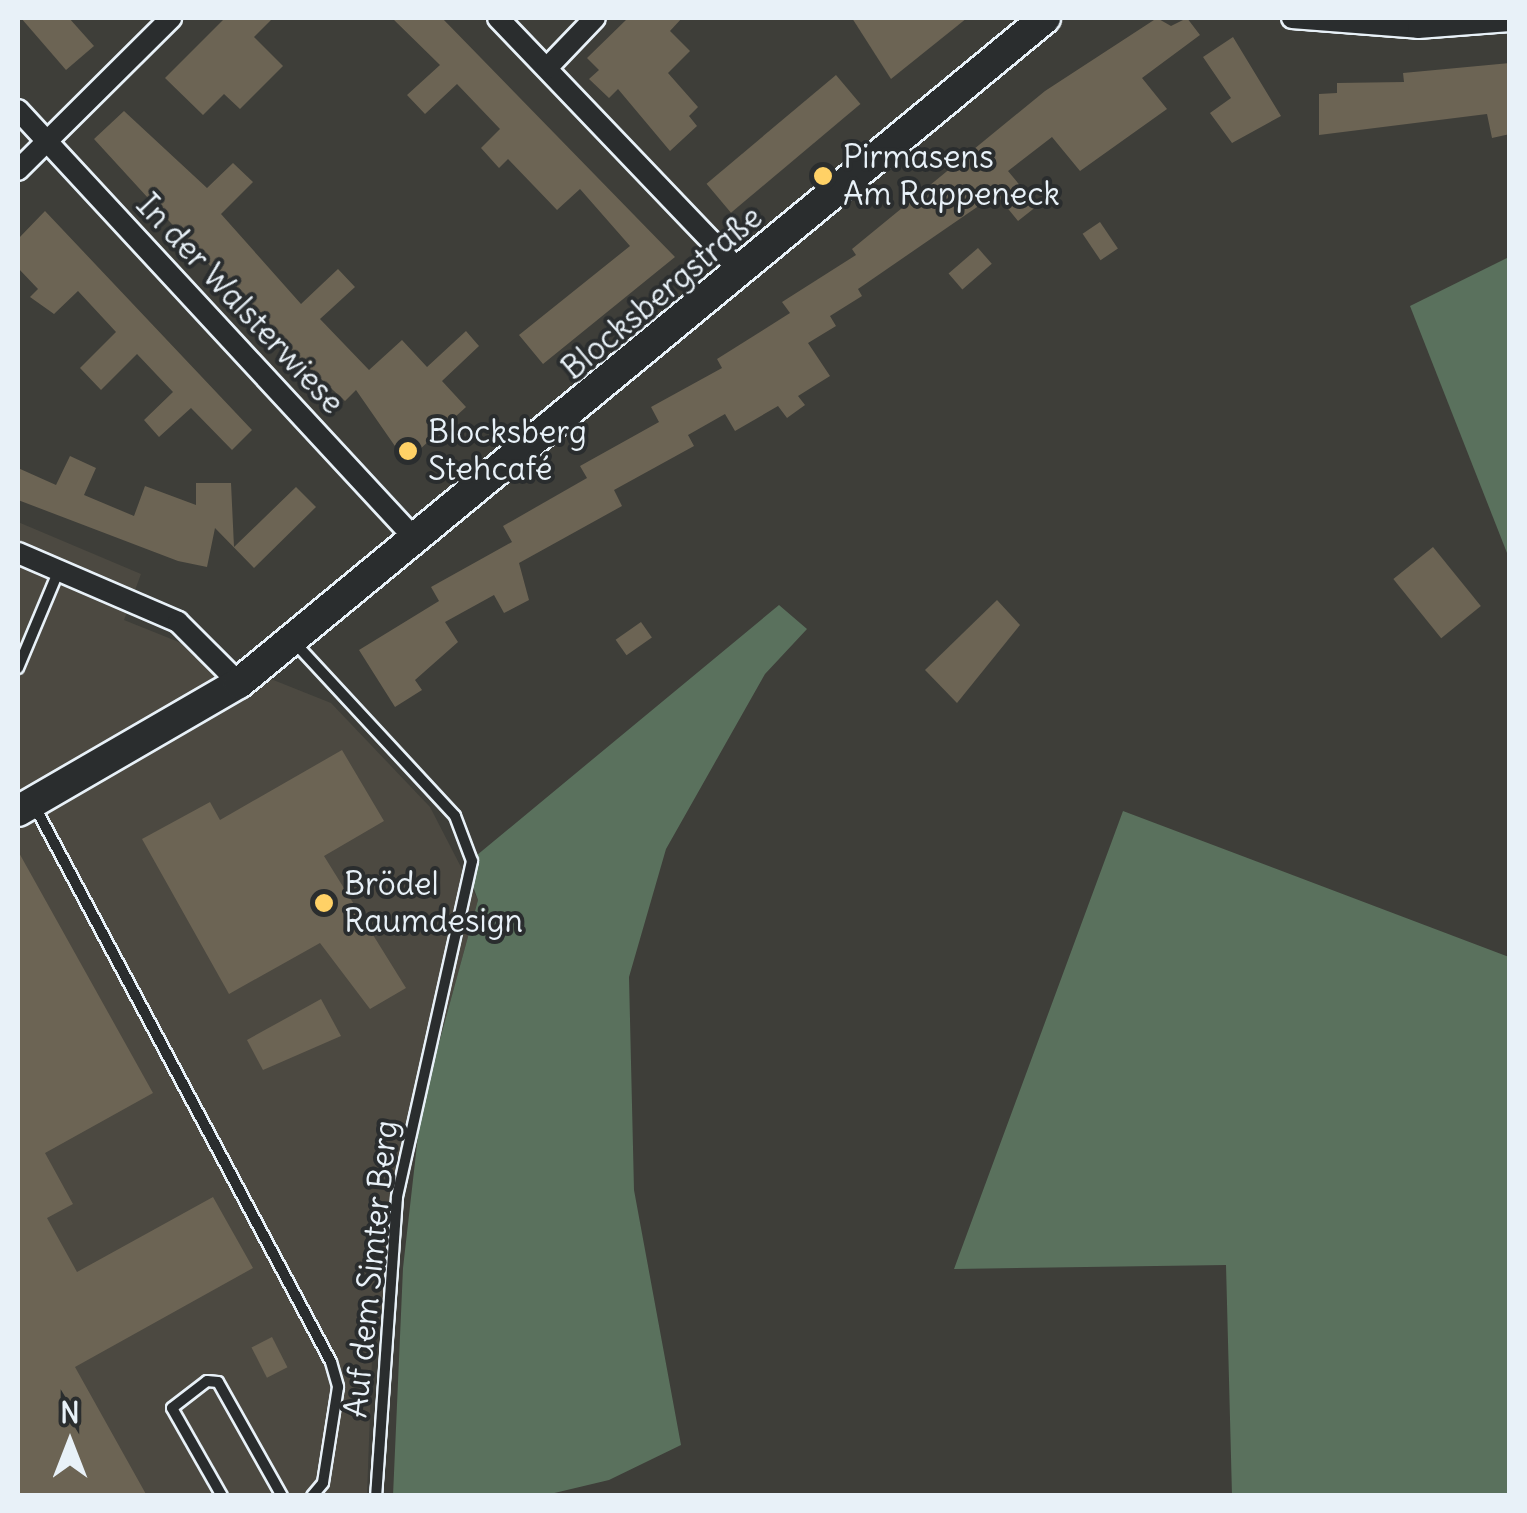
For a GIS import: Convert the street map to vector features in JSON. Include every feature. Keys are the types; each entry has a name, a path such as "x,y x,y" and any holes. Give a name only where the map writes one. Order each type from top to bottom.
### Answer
{"main road":[{"name":"Blocksbergstraße","path":"25,807 240,683 417,541 1045,18"}],"street":[{"path":"18,170 171,18"},
{"path":"498,18 742,272"},
{"path":"548,68 595,18"},
{"path":"1292,18 1418,28 1510,21"},
{"name":"In der Walsterwiese","path":"18,110 417,541"},
{"path":"18,553 178,622 240,683"}],"lane":[{"path":"18,668 60,570"},
{"name":"Auf dem Simter Berg","path":"294,641 455,816 472,861 397,1197 376,1496"},
{"path":"25,807 332,1362 338,1387 323,1483 312,1496"},
{"path":"222,1496 172,1408 207,1381 218,1382 282,1496"}],"shaded area":[{"path":"18,522 141,574 124,620 331,703 430,807 478,900 421,1109 372,1359 367,1495 18,1495"}],"green space":[{"path":"1509,257 1509,558 1410,306"},
{"path":"779,605 807,629 765,674 666,849 629,977 634,1190 681,1445 609,1480 546,1495 393,1496 403,1268 421,1109 478,900 465,865"},
{"path":"1123,811 1509,957 1509,1495 1232,1495 1226,1265 954,1269"}],"building":[{"path":"21,18 69,18 94,46 66,70"},
{"path":"225,18 273,18 254,37 283,66 240,109 224,94 203,115 165,78"},
{"path":"392,18 442,18 675,257 543,364 519,335 630,246 580,189 557,210 508,159 499,168 481,148 500,129 457,84 425,114 407,95 440,65"},
{"path":"628,18 682,18 670,31 690,51 668,73 698,107 689,116 697,126 670,151 618,89 609,98 589,79 599,70 587,58"},
{"path":"852,18 967,18 891,79"},
{"path":"1157,18 1171,26 1187,18 1200,35 1142,78 1167,109 1080,171 1052,137 1008,171 1037,206 1018,221 996,194 858,289 862,296 830,316 836,326 808,343 830,376 798,396 805,405 787,418 778,406 735,431 725,414 688,435 694,446 614,490 622,506 519,563 529,600 504,613 494,595 445,622 458,642 415,680 422,690 395,707 359,650 439,601 431,587 512,542 503,526 587,478 580,466 659,422 651,407 722,368 717,359 790,313 782,302 856,255 852,249 1045,91"},
{"path":"1233,37 1281,116 1232,143 1210,113 1231,98 1203,57"},
{"path":"1510,63 1510,134 1492,138 1487,114 1319,135 1319,94 1337,93 1337,83 1404,82 1403,73"},
{"path":"836,75 860,104 731,213 707,184"},
{"path":"124,111 207,188 233,163 253,182 221,214 301,304 338,269 355,287 320,319 369,370 402,340 427,367 466,331 479,346 442,381 466,407 406,462 356,390 345,401 278,340 94,139"},
{"path":"45,211 252,430 232,450 191,408 159,437 144,420 173,392 137,354 101,390 80,368 116,332 78,291 54,314 30,297 38,289 18,268 18,239"},
{"path":"1100,222 1118,249 1100,260 1083,234"},
{"path":"978,248 992,264 962,289 949,274"},
{"path":"70,456 96,468 84,495 134,516 145,486 196,505 196,483 231,483 234,547 296,487 316,507 254,568 215,528 207,567 178,561 18,500 18,468 56,485"},
{"path":"1433,547 1481,606 1441,638 1393,579"},
{"path":"997,600 1020,625 957,703 925,670"},
{"path":"641,622 652,638 627,655 616,640"},
{"path":"342,750 384,821 324,856 406,988 370,1009 320,943 229,994 142,839 210,802 220,820"},
{"path":"18,851 153,1093 45,1153 73,1204 47,1218 77,1272 213,1197 253,1268 75,1367 147,1496 18,1496"},
{"path":"321,999 341,1036 263,1070 247,1040"},
{"path":"272,1337 287,1367 267,1378 252,1347"}],"place":[{"name":"Pirmasens Am Rappeneck","path":"823,176"},
{"name":"Blocksberg Stehcafé","path":"408,451"},
{"name":"Brödel Raumdesign","path":"324,903"}]}
